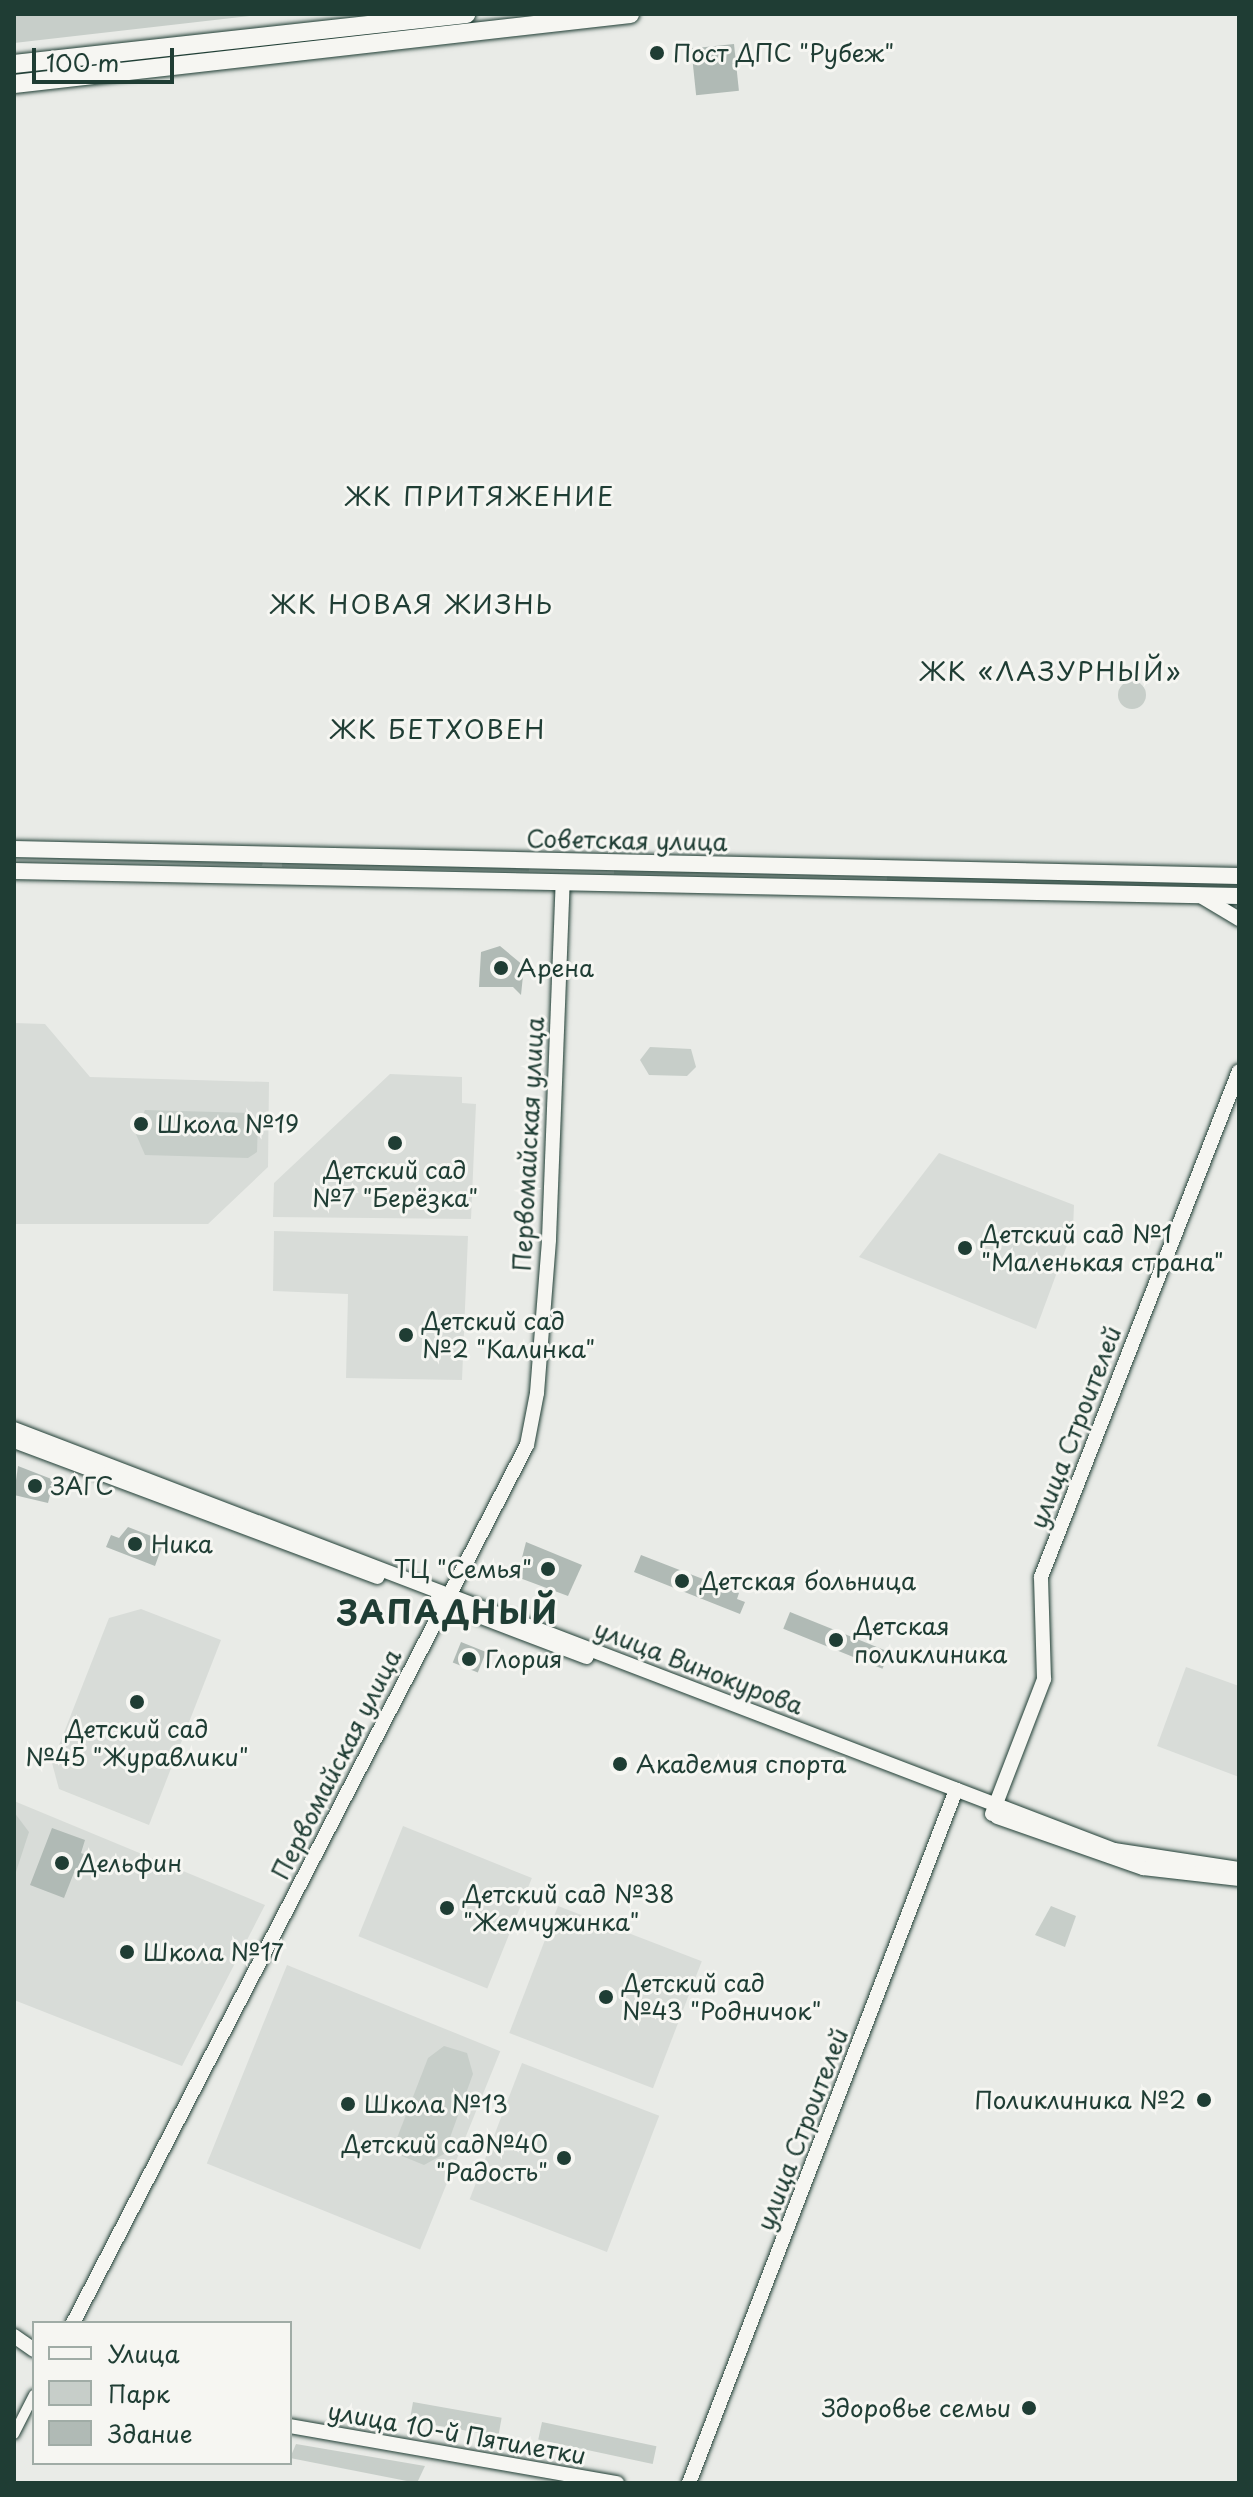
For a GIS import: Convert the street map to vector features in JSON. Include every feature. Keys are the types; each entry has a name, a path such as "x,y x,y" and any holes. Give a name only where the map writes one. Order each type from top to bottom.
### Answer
{"highway":[{"path":"14,64 466,14"},
{"path":"14,84 630,14"}],"main road":[{"name":"Советская улица","path":"14,849 1239,876"},
{"path":"272,855 272,877"},
{"name":"Первомайская улица","path":"563,882 564,863"},
{"path":"879,870 879,889"},
{"name":"Советская улица","path":"14,871 1239,896"}],"street":[{"name":"Первомайская улица","path":"74,2321 523,1452 537,1393 563,882"},
{"path":"1199,895 1239,919"},
{"name":"улица Строителей","path":"993,1810 1044,1679 1041,1577 1239,1071"},
{"name":"улица Винокурова","path":"16,1436 447,1598 1143,1868 1239,1879"},
{"name":"улица Строителей","path":"689,2483 954,1795"},
{"name":"улица Винокурова","path":"993,1810 1130,1855 1239,1869"},
{"path":"14,2336 32,2349"},
{"path":"14,2434 32,2399"},
{"name":"улица 10-й Пятилетки","path":"292,2426 617,2483"}],"shaded area":[{"name":"Школа №19","path":"14,1023 45,1024 90,1077 269,1082 268,1167 208,1224 14,1224"},
{"name":"Детский сад №7 \"Берёзка\"","path":"390,1074 462,1077 462,1103 476,1104 471,1219 273,1217 274,1183"},
{"name":"Детский сад №1 \"Маленькая страна\"","path":"939,1153 1074,1205 1073,1229 1036,1329 859,1257"},
{"name":"Детский сад №2 \"Калинка\"","path":"274,1231 468,1236 462,1380 346,1378 348,1294 273,1291"},
{"name":"Детский сад №45 \"Журавлики\"","path":"141,1609 221,1640 149,1825 59,1789 52,1763 109,1618"},
{"path":"1186,1667 1239,1686 1239,1777 1157,1746"},
{"name":"Школа №17","path":"14,1801 265,1905 182,2066 14,2000"},
{"name":"Детский сад №38 \"Жемчужинка\"","path":"403,1826 532,1878 487,1988 358,1936"},
{"name":"Детский сад №43 \"Родничок\"","path":"558,1906 702,1961 653,2088 509,2033"},
{"name":"Школа №13","path":"287,1965 500,2051 420,2250 207,2163"},
{"name":"Детский сад№40 \"Радость\"","path":"522,2063 659,2116 607,2252 470,2199"}],"green space":[{"path":"14,14 267,14 14,43"},
{"path":"1132,681 1142,685 1146,695 1142,705 1132,709 1122,705 1118,695 1122,685"},
{"path":"14,858 263,862 262,866"},
{"path":"282,862 529,866 529,871 282,867"},
{"path":"614,870 865,875 614,874"},
{"path":"887,876 1239,882 1239,887 887,881"},
{"path":"650,1047 691,1049 696,1067 687,1076 649,1075 640,1060"},
{"path":"145,1110 251,1113 258,1122 257,1152 248,1158 145,1155 135,1132"},
{"path":"14,1812 29,1832 14,1878"},
{"path":"1051,1906 1076,1916 1065,1947 1035,1935"},
{"path":"444,2046 467,2053 473,2074 444,2154 424,2165 402,2156 397,2138 428,2058"},
{"path":"413,2402 502,2418 498,2436 410,2421"},
{"path":"542,2422 656,2446 653,2464 538,2440"},
{"path":"296,2444 425,2466 417,2483 292,2458"}],"building":[{"path":"734,44 739,91 696,95 691,48"},
{"name":"Арена","path":"500,946 524,966 521,995 513,987 479,987 481,952"},
{"name":"ЗАГС","path":"18,1466 54,1480 48,1503 14,1495"},
{"name":"Ника","path":"128,1527 164,1541 155,1566 106,1547 111,1535 119,1538"},
{"name":"ТЦ \"Семья\"","path":"526,1542 582,1565 568,1596 517,1577"},
{"name":"Детская больница","path":"641,1555 739,1593 737,1599 745,1602 740,1614 634,1572"},
{"name":"Детская поликлиника","path":"790,1612 889,1652 882,1669 783,1629"},
{"name":"Глория","path":"461,1642 486,1652 478,1673 453,1662"},
{"name":"Дельфин","path":"52,1828 85,1840 81,1853 89,1856 82,1873 75,1870 64,1898 30,1885"}],"place":[{"name":"Пост ДПС \"Рубеж\"","path":"657,53"},
{"name":"Арена","path":"501,968"},
{"name":"Школа №19","path":"141,1124"},
{"name":"Детский сад №7 \"Берёзка\"","path":"395,1143"},
{"name":"Детский сад №1 \"Маленькая страна\"","path":"965,1248"},
{"name":"Детский сад №2 \"Калинка\"","path":"406,1335"},
{"name":"ЗАГС","path":"35,1486"},
{"name":"Ника","path":"135,1544"},
{"name":"ТЦ \"Семья\"","path":"548,1569"},
{"name":"Детская больница","path":"682,1581"},
{"name":"Детская поликлиника","path":"836,1640"},
{"name":"Глория","path":"469,1659"},
{"name":"Детский сад №45 \"Журавлики\"","path":"137,1702"},
{"name":"Академия спорта","path":"620,1764"},
{"name":"Дельфин","path":"62,1863"},
{"name":"Детский сад №38 \"Жемчужинка\"","path":"447,1908"},
{"name":"Школа №17","path":"127,1952"},
{"name":"Детский сад №43 \"Родничок\"","path":"606,1997"},
{"name":"Поликлиника №2","path":"1204,2100"},
{"name":"Школа №13","path":"348,2104"},
{"name":"Детский сад№40 \"Радость\"","path":"564,2158"},
{"name":"Здоровье семьи","path":"1029,2408"}],"district":[{"name":"ЖК ПРИТЯЖЕНИЕ","path":"480,496"},
{"name":"ЖК НОВАЯ ЖИЗНЬ","path":"412,604"},
{"name":"ЖК «ЛАЗУРНЫЙ»","path":"1051,671"},
{"name":"ЖК БЕТХОВЕН","path":"438,729"},
{"name":"ЗАПАДНЫЙ","path":"448,1611"}]}
